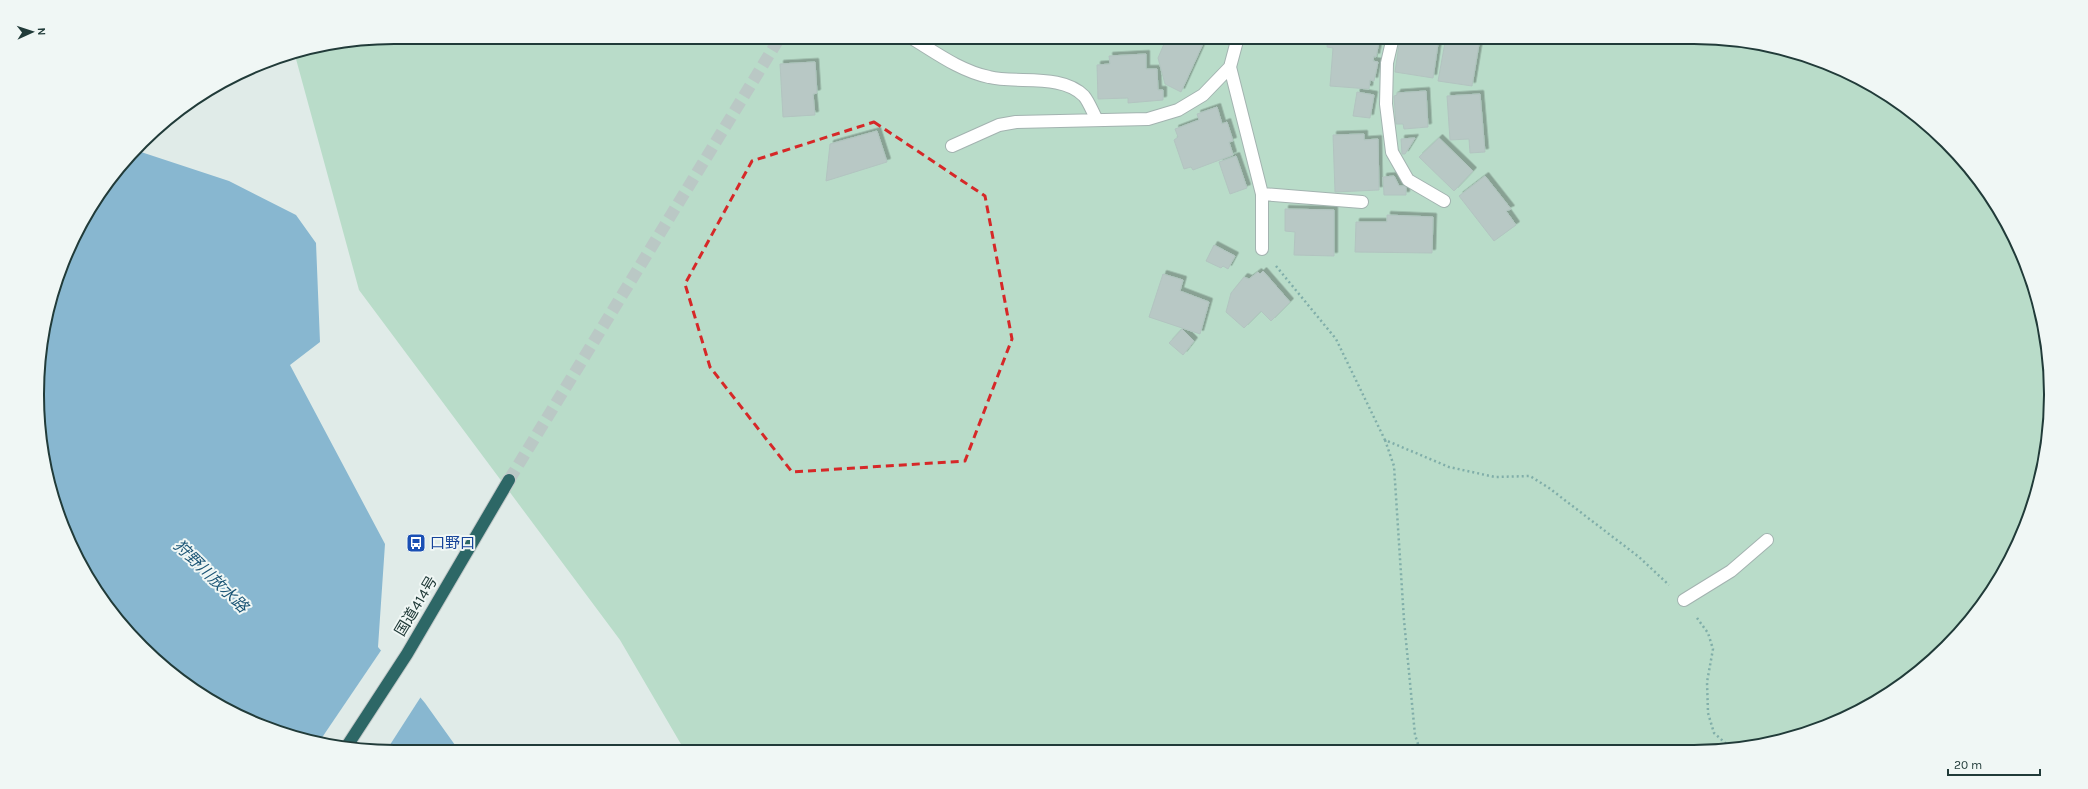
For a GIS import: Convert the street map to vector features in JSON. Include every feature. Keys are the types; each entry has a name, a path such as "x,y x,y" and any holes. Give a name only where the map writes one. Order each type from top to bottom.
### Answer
{"highway":[{"name":"国道414号","path":"350,742 407,654 509,480"}],"street":[{"path":"922,44 965,70 990,78 1061,84 1075,89 1084,97 1097,120"},
{"path":"1236,44 1230,67 1262,194 1262,249"},
{"path":"1391,44 1387,63 1386,104 1392,152 1408,180 1444,201"},
{"path":"952,146 999,125 1016,122 1148,119 1178,110 1202,95 1230,67"},
{"path":"1262,194 1362,202"},
{"path":"1684,600 1730,571 1767,540"}],"path":[{"path":"1262,249 1336,339 1385,440 1394,466 1404,620 1416,735 1419,745"},
{"path":"1385,440 1450,467 1494,477 1530,476 1549,488 1639,557 1684,600 1708,633 1713,649 1707,682 1708,713 1714,733 1725,743"}],"highlighted area":[{"path":"874,122 985,196 1012,339 965,461 792,472 710,367 685,284 752,161"}],"green space":[{"path":"394,44 1694,44 1739,47 1784,56 1849,80 1869,91 1907,116 1925,131 1957,163 1972,181 1997,219 2008,239 2025,282 2032,304 2041,349 2044,394 2043,417 2041,440 2032,485 2017,529 1997,570 1972,608 1957,626 1925,658 1888,686 1849,709 1806,726 1762,738 1739,742 1694,745 681,745 620,640 359,290 296,59 349,47"}],"water":[{"name":"狩野川放水路","path":"142,152 229,181 296,215 316,243 320,342 290,365 385,544 378,647 425,703 455,745 394,745 349,742 304,733 239,709 219,698 181,673 163,658 131,626 103,589 80,550 56,485 47,440 44,394 47,349 56,304 80,239 91,219 116,181"}],"pier":[{"path":"382,649 422,695 390,745 349,742 322,737"}],"building":[{"path":"1164,44 1203,44 1181,92 1165,84 1158,58"},
{"path":"1327,44 1379,44 1376,57 1374,56 1373,61 1378,62 1374,81 1370,80 1369,89 1330,86 1333,48 1327,47"},
{"path":"1399,44 1438,44 1433,78 1395,72"},
{"path":"1445,44 1479,44 1472,86 1438,81"},
{"path":"1146,54 1146,69 1157,69 1158,90 1163,90 1163,100 1128,103 1128,98 1098,99 1097,65 1110,64 1109,56"},
{"path":"815,62 817,93 813,94 815,115 783,117 780,64"},
{"path":"1426,91 1428,127 1404,129 1403,124 1396,124 1394,96 1397,95 1397,93"},
{"path":"1357,92 1374,95 1370,118 1353,116"},
{"path":"1480,94 1485,152 1470,153 1469,139 1450,140 1447,96"},
{"path":"1217,107 1222,124 1227,122 1233,141 1229,142 1233,155 1193,170 1191,167 1184,169 1174,140 1178,137 1175,129 1199,120 1197,114"},
{"path":"877,131 887,162 826,181 830,144"},
{"path":"1364,134 1364,140 1378,139 1379,190 1335,192 1333,135"},
{"path":"1415,138 1405,154 1402,154 1401,139"},
{"path":"1439,138 1473,171 1454,191 1419,157"},
{"path":"1236,156 1247,188 1230,194 1219,162"},
{"path":"1394,176 1399,186 1406,186 1406,195 1384,195 1383,177"},
{"path":"1485,176 1511,209 1506,211 1516,225 1494,241 1459,196"},
{"path":"1285,209 1334,210 1334,256 1294,255 1295,232 1285,231"},
{"path":"1387,215 1433,217 1432,253 1355,252 1356,222 1387,222"},
{"path":"1214,245 1235,256 1228,269 1223,266 1221,268 1206,261"},
{"path":"1263,271 1290,302 1271,321 1261,311 1244,328 1226,312 1231,293 1244,277 1249,279 1258,272 1260,274"},
{"path":"1163,274 1183,280 1180,291 1209,302 1200,334 1149,317"},
{"path":"1182,329 1194,341 1183,355 1169,343"}],"tunnel":[{"path":"509,480 776,44"}],"place":[{"name":"口野口","path":"416,543"}]}
